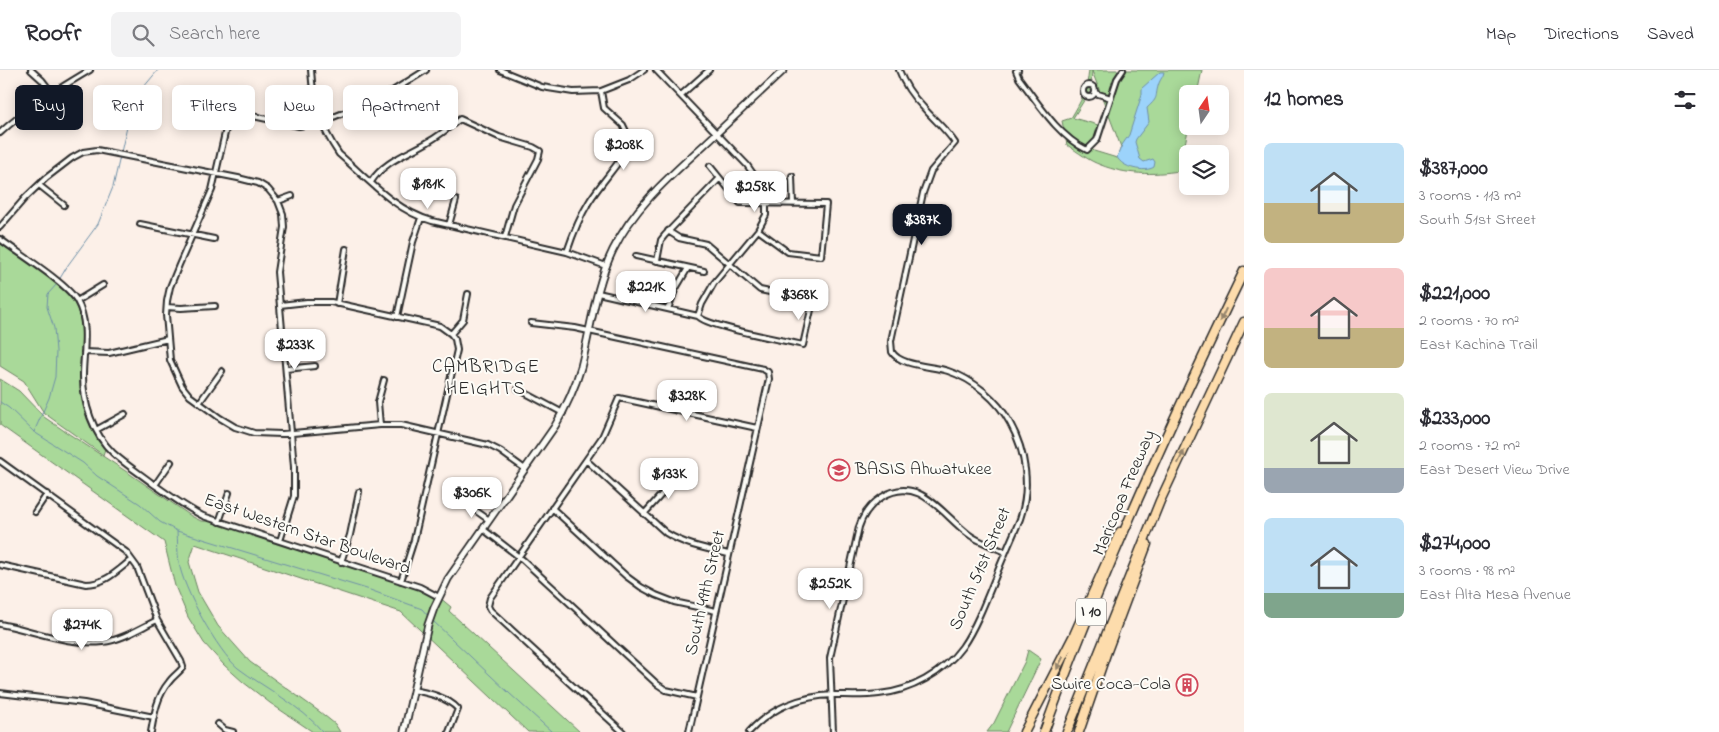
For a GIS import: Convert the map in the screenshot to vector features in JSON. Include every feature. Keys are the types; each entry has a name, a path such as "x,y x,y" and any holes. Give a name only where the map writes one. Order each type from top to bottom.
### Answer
{"highway":[{"name":"Maricopa Freeway","path":"1044,732 1080,638 1141,493 1187,390 1244,271"},
{"name":"Maricopa Freeway","path":"1067,732 1160,501 1244,322"},
{"path":"1024,732 1074,635 1115,542 1141,493"},
{"path":"1079,732 1107,650 1144,554 1160,501"}],"main road":[{"path":"404,732 428,625 434,608 448,578 563,413 575,385 606,266 625,228 646,201 784,70"}],"street":[{"path":"31,70 46,85"},
{"path":"65,85 90,70"},
{"path":"311,70 313,85"},
{"path":"333,117 383,97 426,70"},
{"path":"500,70 542,87 573,92 601,91 629,80 644,70"},
{"path":"656,70 747,165 762,188 766,204 766,215 758,230 729,264 708,293 698,316"},
{"path":"681,96 709,70"},
{"name":"South 51st Street","path":"748,732 765,717 784,706 802,700 832,695 872,695 893,692 915,684 940,669 962,646 974,625 1020,518 1026,491 1024,464 1020,445 1011,424 993,400 972,383 946,370 899,360 894,356 891,346 923,193 931,171 955,144 949,133 922,107 906,87 899,70"},
{"path":"1017,70 1019,78 1054,123 1065,134 1087,150 1097,140 1117,79 1123,70"},
{"path":"567,252 574,228 589,201 625,154 631,142 623,125 604,108 601,91"},
{"path":"1095,93 1111,98"},
{"path":"370,182 386,166 430,141 460,119 500,137 533,147 540,151 538,159 514,205 505,237"},
{"path":"0,133 15,120"},
{"path":"226,130 212,190 170,287 167,308 170,360 182,386 190,396 234,427 254,433 291,433 380,425 401,425 488,446 500,451 525,469"},
{"path":"326,130 339,154 394,203 421,218 567,252 606,266"},
{"path":"0,227 24,198 39,184 72,158 83,152 97,150 216,173 258,183 268,189 278,201 283,214 284,227 277,272 294,467 294,496 280,541"},
{"path":"710,166 740,203 826,204 821,256 788,252 758,230"},
{"path":"792,176 793,204"},
{"path":"657,261 662,240 668,231 719,179"},
{"path":"39,184 64,205"},
{"path":"278,201 292,196"},
{"path":"450,225 456,200"},
{"path":"397,317 413,242 421,218"},
{"path":"140,224 214,239"},
{"path":"598,293 698,316 703,321 803,345 813,301 760,290 706,244 679,238 668,231"},
{"name":"East Western Star Boulevard","path":"0,239 68,290 77,301 84,326 83,369 85,396 96,430 111,452 183,506 203,516 420,587 439,597"},
{"path":"338,304 346,249"},
{"path":"636,256 704,271"},
{"path":"668,309 675,290 688,268"},
{"path":"77,301 103,286"},
{"path":"451,334 463,320 468,294"},
{"path":"280,305 318,301 338,304 440,326 456,339 457,350 414,540 401,581"},
{"path":"167,308 215,306"},
{"path":"531,323 562,325 589,331"},
{"name":"South 49th Street","path":"589,331 763,369 768,372 769,380 689,732"},
{"path":"84,352 110,353 168,339"},
{"path":"286,369 315,366"},
{"path":"199,403 222,371"},
{"path":"380,425 378,402 384,380"},
{"path":"518,389 563,413"},
{"path":"623,732 490,610 488,606 490,598 602,437 619,398 758,428"},
{"path":"96,430 125,414"},
{"path":"586,460 666,533 690,545 729,554"},
{"path":"0,461 126,552 137,567 157,620 182,661 183,667 164,689 151,732"},
{"path":"155,485 171,462"},
{"path":"644,514 670,485 673,475"},
{"path":"833,732 830,658 862,516 875,502 897,491 920,494 940,508 967,533 1006,552"},
{"path":"341,562 350,535 359,492"},
{"path":"219,522 229,493"},
{"path":"35,512 46,494"},
{"path":"466,504 489,520"},
{"path":"552,508 626,576 641,587 674,602 716,611"},
{"path":"483,529 518,556 657,684 666,690 697,697"},
{"path":"0,565 86,584 96,584 102,582 131,560"},
{"path":"0,624 74,641 104,642 122,637 157,620"},
{"path":"413,690 434,695 454,704 458,709 449,732"},
{"path":"0,693 84,703 154,717"},
{"path":"218,724 225,730 233,732"}],"green space":[{"path":"1089,70 1202,70 1199,85 1179,85 1179,135 1187,135 1185,145 1179,145 1179,171 1149,173 1120,171 1092,161 1067,145 1062,121 1071,118 1087,84","holes":["1092,71 1121,147 1117,158 1094,151 1091,148 1097,140 1102,126 1073,118 1090,91"]},
{"path":"0,243 61,288 74,303 81,326 80,389 82,400 92,431 105,449 103,455 44,413 24,381 0,366"},
{"path":"0,379 19,391 44,417 201,521 219,522 420,587 439,597 451,607 449,611 580,732 528,732 401,612 195,544 189,562 198,592 218,626 250,662 320,712 335,724 340,732 313,732 243,682 204,643 188,617 175,586 164,542 0,425"},
{"path":"1028,650 1041,659 1006,732 987,732 994,723 1025,661"}],"water":[{"path":"1160,72 1164,72 1156,97 1147,108 1149,122 1135,142 1140,159 1144,162 1153,159 1155,162 1154,167 1145,170 1129,167 1117,157 1129,135 1142,94 1142,88"}],"waterway":[{"path":"59,280 98,224 113,187 133,100 158,70"},
{"path":"34,432 49,398 55,377 56,351 54,328 47,307 48,294 57,284"},
{"path":"0,402 34,432 83,463 97,476 140,504 160,522 177,531 370,590 422,609 428,616"},
{"path":"177,531 179,562 187,587 202,618 221,648 238,668 293,705 323,732"},
{"path":"433,621 552,732"}],"place":[{"name":"BASIS Ahwatukee","path":"839,470"},
{"name":"Swire Coca-Cola","path":"1187,685"}],"district":[{"name":"CAMBRIDGE HEIGHTS","path":"486,378"}]}
